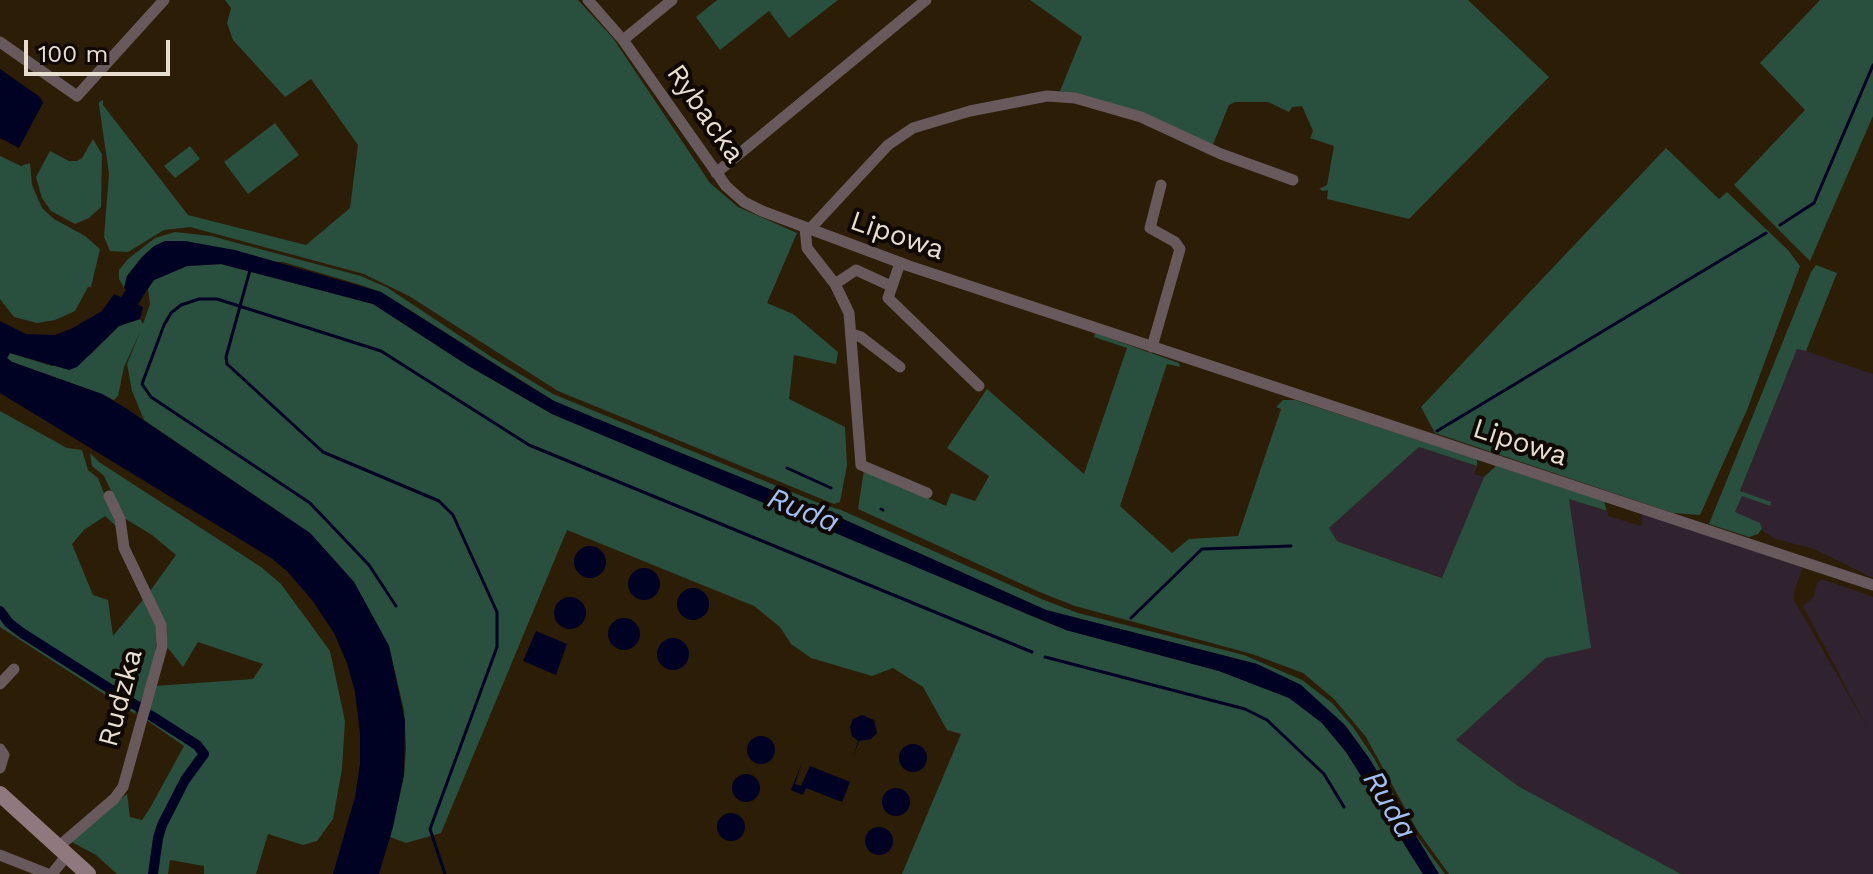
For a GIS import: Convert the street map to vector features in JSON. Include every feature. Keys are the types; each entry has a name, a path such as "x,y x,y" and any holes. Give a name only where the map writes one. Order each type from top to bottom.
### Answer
{"main road":[{"path":"0,794 88,874"}],"street":[{"path":"146,0 152,12"},
{"path":"0,42 77,96 164,0"},
{"name":"Rybacka","path":"588,0 623,40 716,173 744,202 807,229"},
{"path":"623,40 672,0"},
{"path":"716,173 926,0"},
{"path":"927,493 861,465 852,334 847,307 835,284 807,248 807,229 888,145 913,128 970,111 1064,95 1141,117 1200,145 1293,180"},
{"path":"1152,347 1180,249 1177,243 1150,228 1161,185"},
{"name":"Lipowa","path":"807,229 900,263 1873,585"},
{"path":"900,263 888,298 979,386"},
{"path":"835,284 856,270 891,286"},
{"path":"852,334 861,337 900,367"},
{"name":"Rudzka","path":"50,874 62,851 123,787 162,651 161,625 124,548 120,519 109,496"},
{"path":"0,684 14,669"},
{"path":"0,749 4,758 0,768"},
{"path":"0,855 50,874"}],"shaded area":[{"path":"1797,348 1873,374 1873,578 1814,549 1775,539 1735,513 1742,495 1769,506 1740,492"},
{"path":"1419,447 1477,466 1475,474 1484,477 1443,578 1337,541 1329,528"},
{"path":"1568,498 1607,512 1608,516 1642,526 1642,513 1803,568 1794,600 1867,727 1803,606 1814,596 1817,583 1822,579 1873,597 1873,874 1681,874 1518,786 1456,740 1546,657"}],"green space":[{"path":"225,0 578,0 613,38 710,183 738,207 797,233 767,303 793,314 838,352 836,364 794,355 789,399 845,427 847,465 840,502 834,504 558,391 409,296 364,274 190,227 164,230 128,252 110,251 104,237 109,174 99,105 103,100 103,105 188,215 306,245 350,208 358,145 311,79 285,97 233,40 227,23 231,8"},
{"path":"717,0 838,0 789,38 769,11 720,50 696,17"},
{"path":"1030,0 1468,0 1549,77 1409,219 1327,199 1328,190 1319,189 1327,185 1334,146 1310,138 1313,131 1302,106 1292,107 1289,112 1268,102 1235,102 1229,105 1212,147 1076,94 1060,91 1082,37"},
{"path":"1820,0 1873,0 1873,116 1810,261 1734,185 1805,110 1760,63"},
{"path":"275,123 299,155 248,194 224,162"},
{"path":"93,139 102,154 101,207 89,218 75,224 51,211 42,198 36,177 50,151 69,161 77,161"},
{"path":"190,146 200,159 175,178 164,166"},
{"path":"1666,148 1719,199 1727,192 1788,250 1800,266 1747,410 1700,515 1673,513 1435,433 1421,407"},
{"path":"0,156 21,166 30,163 32,185 42,208 100,249 91,287 88,287 75,311 55,320 37,323 14,317 0,299"},
{"path":"175,232 211,236 361,276 388,288 553,394 841,510 1078,613 1244,655 1302,680 1332,703 1353,727 1374,758 1413,831 1445,874 1439,874 1426,856 1369,758 1301,685 1257,664 1046,610 843,519 554,401 381,292 361,285 283,262 142,257 127,276 124,288 119,279 119,270 128,259 155,238"},
{"path":"221,264 373,304 467,365 552,414 1029,615 1066,630 1219,671 1290,698 1322,723 1346,752 1423,874 902,874 961,734 947,730 923,687 893,668 872,676 811,658 791,644 780,627 754,606 567,530 441,833 406,843 390,837 404,775 404,710 389,646 354,582 310,533 144,420 132,391 127,364 140,332 124,367 118,396 114,400 7,358 10,353 52,366 90,355 119,326 140,319 143,324 150,304 148,289 154,280 187,266"},
{"path":"1816,265 1837,273 1806,351 1797,349 1740,491 1771,502 1770,506 1742,496 1735,512 1760,523 1762,529 1749,537 1709,524 1811,272"},
{"path":"1095,333 1179,363 1180,367 1167,364 1120,506 1172,553 1189,539 1238,536 1281,409 1276,407 1283,400 1295,400 1477,459 1477,466 1419,447 1329,528 1337,541 1442,578 1484,477 1496,466 1604,501 1607,511 1569,499 1591,648 1546,658 1456,740 1518,786 1681,874 1449,874 1417,830 1366,737 1334,699 1303,673 1252,654 1075,606 858,509 864,470 946,506 951,493 975,501 989,476 947,448 987,389 1084,474 1127,348 1094,337"},
{"path":"0,411 67,448 82,450 88,470 98,478 118,528 105,516 84,530 72,544 93,595 108,600 113,636 146,596 155,615 155,653 148,684 135,714 0,627"},
{"path":"90,453 99,462 261,567 281,584 330,651 345,721 342,769 333,819 317,841 303,845 268,834 256,874 204,874 204,866 170,860 168,874 117,874 96,855 68,840 127,794 130,817 142,820 150,808 184,746 145,719 155,686 253,679 263,664 198,642 183,667 167,647 167,630 150,591 176,555 124,518 104,476 92,466"}],"water":[{"path":"0,69 40,97 43,103 19,148 0,138"},
{"path":"165,241 185,241 235,250 381,292 554,401 843,519 1046,610 1257,664 1301,685 1345,725 1369,758 1439,874 1423,874 1346,752 1322,723 1289,698 1219,671 1066,630 552,414 467,365 373,304 221,264 187,266 154,280 142,297 124,288 127,276 142,257"},
{"path":"114,294 143,307 140,319 119,326 77,367 69,370 10,353 7,358 102,394 127,409 310,533 354,582 389,646 405,721 404,775 379,874 333,874 355,797 360,764 360,733 355,692 347,663 334,633 312,600 271,558 0,393 0,321 26,334 55,335 102,311"},
{"path":"590,546 602,550 606,562 602,574 590,578 578,574 574,562 578,550"},
{"path":"644,568 656,572 660,584 656,596 644,600 632,596 628,584 632,572"},
{"path":"693,588 705,592 709,604 705,616 693,620 681,616 677,604 681,592"},
{"path":"570,597 582,601 586,613 582,625 570,629 558,625 554,613 558,601"},
{"path":"624,618 636,622 640,634 636,646 624,650 612,646 608,634 612,622"},
{"path":"536,631 567,644 556,675 523,661"},
{"path":"673,638 685,642 689,654 685,666 673,670 661,666 657,654 661,642"},
{"path":"862,715 874,720 877,733 871,739 859,741 853,757 858,741 852,736 850,727 853,719"},
{"path":"761,736 771,740 775,750 771,760 761,764 751,760 747,750 751,740"},
{"path":"913,744 923,748 927,758 923,768 913,772 903,768 899,758 903,748"},
{"path":"802,762 795,784 801,786 810,766 850,782 842,802 806,788 803,795 791,790"},
{"path":"746,774 756,778 760,788 756,798 746,802 736,798 732,788 736,778"},
{"path":"896,788 906,792 910,802 906,812 896,816 886,812 882,802 886,792"},
{"path":"731,813 741,817 745,827 741,837 731,841 721,837 717,827 721,817"},
{"path":"879,827 889,831 893,841 889,851 879,855 869,851 865,841 869,831"}],"waterway":[{"path":"1780,225 1814,203 1873,65"},
{"path":"1437,431 1766,233"},
{"path":"250,270 226,357 227,364 323,452 439,501 453,515 497,612 497,647 430,829 445,874"},
{"name":"Ruda","path":"130,300 147,272"},
{"path":"396,606 369,565 310,503 151,397 142,384 164,325 171,313 181,305 199,299 217,299 381,351 529,445 1032,652"},
{"path":"787,468 831,488"},
{"path":"1131,618 1202,549 1291,546"},
{"path":"0,611 22,633 140,708"},
{"path":"1045,657 1245,709 1267,720 1324,774 1344,807"},
{"path":"150,715 197,745 204,754 185,780 162,825 153,874"}]}
